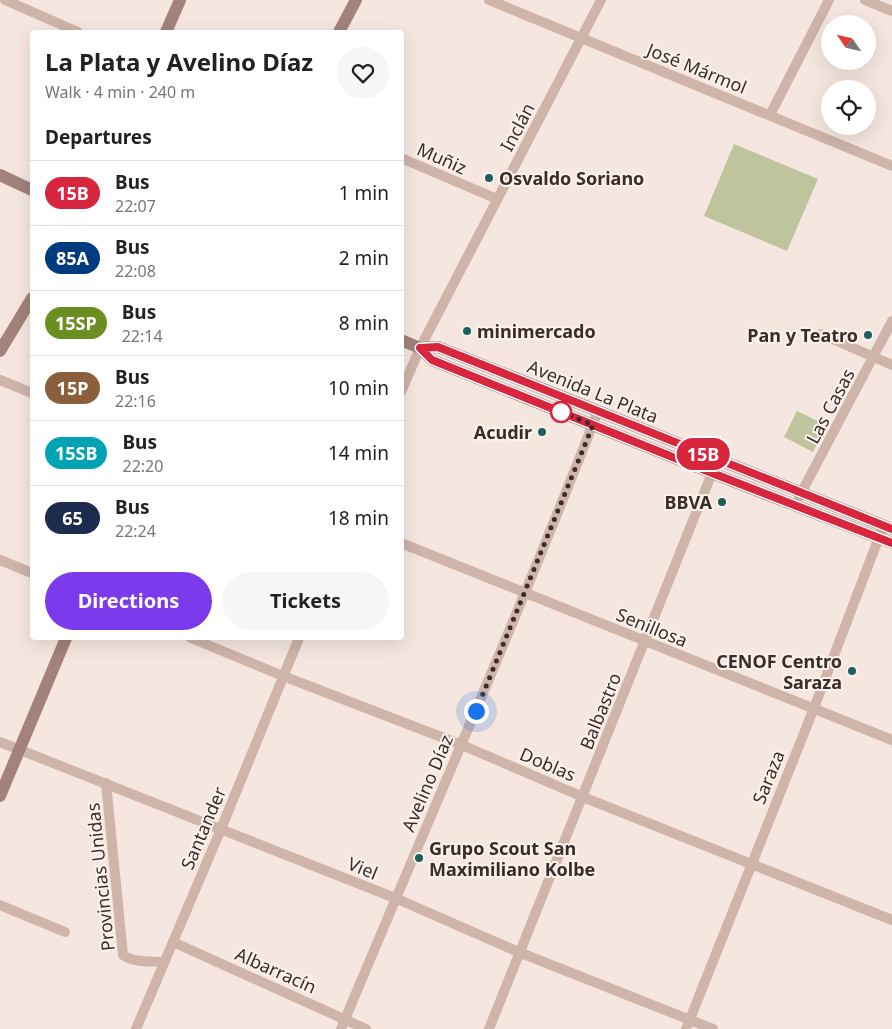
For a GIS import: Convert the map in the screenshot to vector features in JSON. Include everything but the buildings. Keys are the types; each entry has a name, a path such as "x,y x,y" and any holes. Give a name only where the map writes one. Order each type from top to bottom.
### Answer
{"main road":[{"path":"167,30 180,0"},
{"path":"340,30 356,0"},
{"path":"0,176 30,189"},
{"path":"0,351 30,301"},
{"name":"Avenida La Plata","path":"404,341 420,348 432,360 712,473 798,499 885,531 892,543"},
{"name":"Avenida La Plata","path":"420,348 438,347 720,461 798,499"},
{"path":"0,796 65,640"}],"street":[{"path":"5,0 73,30"},
{"name":"José Mármol","path":"489,0 892,166"},
{"name":"Inclán","path":"420,348 600,0"},
{"path":"770,115 829,0"},
{"path":"866,0 892,11"},
{"name":"Muñiz","path":"404,159 496,199"},
{"name":"Las Casas","path":"798,499 892,321"},
{"path":"821,334 892,365"},
{"path":"404,385 420,348"},
{"path":"0,380 30,392"},
{"name":"Avelino Díaz","path":"343,1024 395,898 462,745 598,411"},
{"name":"Balbastro","path":"489,1029 712,473 720,461"},
{"name":"Saraza","path":"688,1024 885,531"},
{"name":"Senillosa","path":"404,545 892,740"},
{"path":"0,560 30,572"},
{"name":"Doblas","path":"196,640 283,676 462,745 583,797 892,920"},
{"name":"Santander","path":"136,1029 221,829 298,640"},
{"name":"Viel","path":"0,742 395,898 688,1024 713,1029"},
{"name":"Provincias Unidas","path":"106,783 123,956 128,959 164,962"},
{"path":"0,905 65,932"},
{"name":"Albarracín","path":"173,942 343,1024 366,1029"}],"green space":[{"path":"734,144 818,179 787,251 704,216"},
{"path":"797,411 826,425 813,452 784,437"}],"bus line":[{"name":"15B","path":"892,529 438,347 420,348 432,360 892,543"}],"place":[{"name":"Osvaldo Soriano","path":"489,178"},
{"name":"minimercado","path":"467,331"},
{"name":"Pan y Teatro","path":"868,335"},
{"name":"Acudir","path":"542,432"},
{"name":"BBVA","path":"722,502"},
{"name":"CENOF Centro Saraza","path":"852,671"},
{"name":"Grupo Scout San Maximiliano Kolbe","path":"419,858"}],"route":[{"path":"476,711 593,425 561,412"}]}
